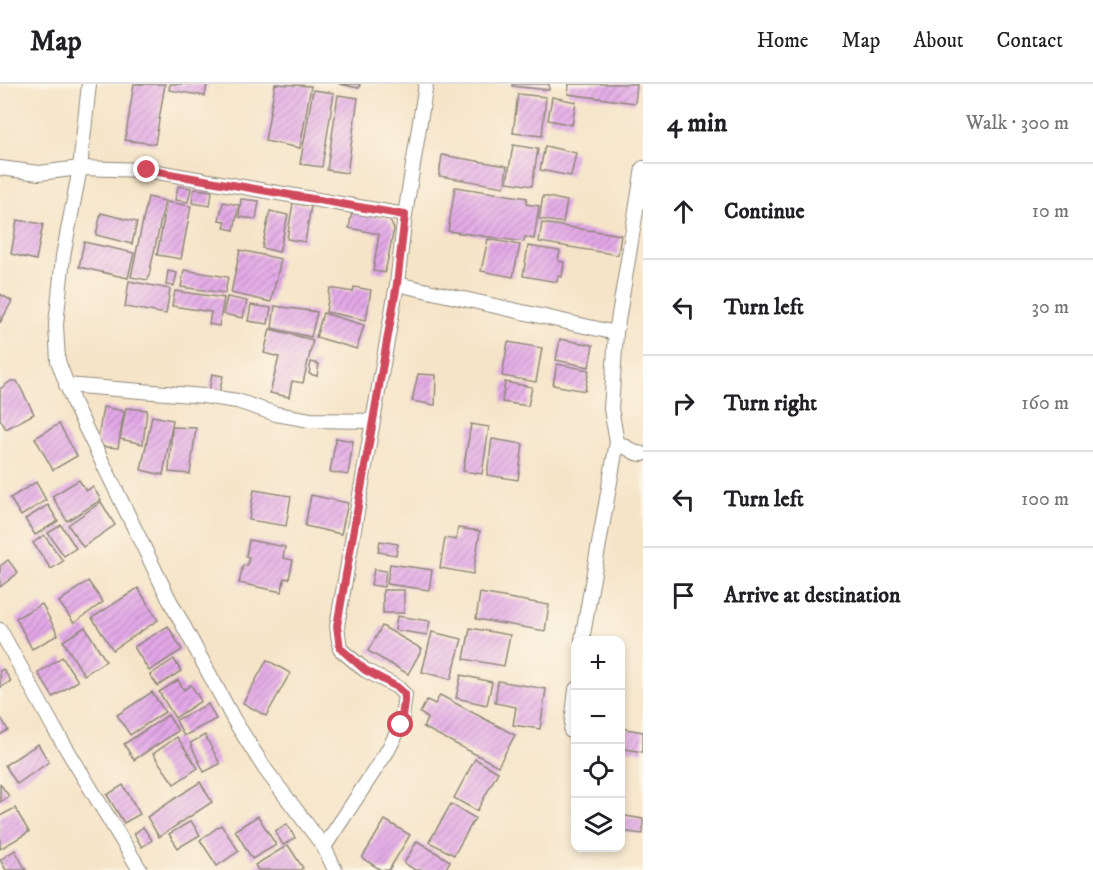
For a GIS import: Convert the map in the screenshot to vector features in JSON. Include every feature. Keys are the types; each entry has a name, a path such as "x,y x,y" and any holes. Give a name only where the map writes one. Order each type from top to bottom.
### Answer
{"street":[{"path":"89,84 80,168 63,256 56,325 58,361 74,404 168,597 234,720 265,769 324,847 335,870"},
{"path":"324,847 388,750 401,725 405,694 397,687 365,670 340,648 337,626 397,284 405,215 426,84"},
{"path":"0,168 39,173 80,168 147,170 405,215"},
{"path":"583,636 617,442 611,409 616,333 643,168"},
{"path":"397,284 616,333"},
{"path":"66,385 204,396 237,401 276,414 310,420 372,420"},
{"path":"617,442 636,453 643,454"},
{"path":"0,630 54,728 140,870"}],"building":[{"path":"134,84 165,84 155,144 125,140"},
{"path":"170,84 207,84 205,96 169,90"},
{"path":"275,84 311,86 300,148 265,141"},
{"path":"339,84 360,84 359,88"},
{"path":"512,84 549,84 549,90 512,86"},
{"path":"569,84 637,84 635,103 568,94"},
{"path":"313,90 334,93 322,167 300,164"},
{"path":"518,94 546,97 542,136 513,133"},
{"path":"338,95 358,98 347,173 327,170"},
{"path":"552,97 576,102 572,125 548,120"},
{"path":"513,145 538,149 532,186 507,182"},
{"path":"545,146 576,153 571,176 540,170"},
{"path":"442,155 507,166 504,187 439,176"},
{"path":"178,186 191,188 188,202 175,200"},
{"path":"455,187 527,198 526,204 539,206 534,239 525,237 524,242 448,231"},
{"path":"194,189 212,191 210,206 192,203"},
{"path":"543,196 567,201 563,223 539,219"},
{"path":"148,197 165,201 148,280 131,277"},
{"path":"241,199 259,201 256,219 239,217"},
{"path":"167,202 191,206 181,259 157,255"},
{"path":"223,202 239,205 234,230 224,228 226,221 219,220"},
{"path":"293,203 311,206 305,242 287,239"},
{"path":"270,211 288,215 279,252 262,248"},
{"path":"352,212 389,219 394,229 385,273 373,271 379,234 349,228"},
{"path":"101,213 137,222 132,244 96,235"},
{"path":"17,220 43,224 36,260 11,254"},
{"path":"542,223 621,235 618,255 539,242"},
{"path":"488,239 520,245 513,277 481,271"},
{"path":"84,242 134,253 128,278 79,267"},
{"path":"528,246 560,251 558,261 564,262 562,277 558,276 557,282 523,276"},
{"path":"240,250 281,259 271,302 231,293"},
{"path":"184,270 228,277 225,293 181,287"},
{"path":"168,271 177,273 174,286 166,285"},
{"path":"129,281 170,289 166,314 125,307"},
{"path":"354,287 371,290 366,320 326,312 330,288 353,292"},
{"path":"175,291 224,298 219,326 209,324 211,312 172,306"},
{"path":"0,294 12,301 0,323"},
{"path":"227,297 247,301 243,318 223,314"},
{"path":"251,305 271,308 268,324 248,321"},
{"path":"275,306 317,312 311,337 272,328"},
{"path":"323,313 364,325 357,349 316,337"},
{"path":"270,329 313,340 303,383 292,381 289,397 270,393 279,357 264,353"},
{"path":"560,339 593,345 589,367 556,360"},
{"path":"508,342 542,348 536,382 502,376"},
{"path":"311,362 319,364 317,376 309,374"},
{"path":"557,364 589,370 585,391 553,385"},
{"path":"212,374 223,376 219,393 209,391"},
{"path":"418,374 436,375 435,405 412,401"},
{"path":"11,381 17,381 34,414 6,429 0,419 0,389"},
{"path":"505,382 532,387 528,406 502,402"},
{"path":"103,407 124,411 118,448 97,446"},
{"path":"126,408 147,410 143,444 120,439"},
{"path":"152,416 173,420 163,475 141,470"},
{"path":"59,424 77,456 53,470 35,438"},
{"path":"471,424 489,427 482,474 463,471"},
{"path":"172,427 196,428 190,474 169,472"},
{"path":"336,438 353,441 348,475 330,472"},
{"path":"492,439 523,444 518,480 487,475"},
{"path":"79,480 86,491 93,487 101,500 67,521 52,496"},
{"path":"36,482 46,500 21,516 10,498"},
{"path":"254,490 291,496 286,526 249,520"},
{"path":"311,495 348,503 341,534 305,526"},
{"path":"101,502 115,525 83,547 68,525"},
{"path":"48,505 58,521 35,535 25,519"},
{"path":"61,525 76,548 64,556 48,533"},
{"path":"458,528 480,531 473,574 440,568 445,538 456,540"},
{"path":"44,535 63,561 51,569 33,543"},
{"path":"249,540 285,547 283,558 293,560 289,579 284,578 282,592 239,583 243,565 247,566"},
{"path":"380,541 398,544 396,555 378,552"},
{"path":"8,560 18,573 0,587 0,566"},
{"path":"390,564 432,570 429,590 387,584"},
{"path":"374,569 386,571 384,587 371,585"},
{"path":"88,581 103,602 74,623 59,602"},
{"path":"138,588 158,620 113,650 92,618"},
{"path":"383,590 404,590 404,613 383,613"},
{"path":"480,593 549,605 545,631 476,619"},
{"path":"42,604 58,635 32,649 16,618"},
{"path":"397,616 430,621 427,635 395,630"},
{"path":"168,626 182,650 149,671 134,647"},
{"path":"382,626 422,649 408,674 368,651"},
{"path":"85,627 106,661 84,675 63,641"},
{"path":"470,628 510,635 504,666 464,659"},
{"path":"432,632 462,639 451,679 422,672"},
{"path":"62,657 78,681 53,697 38,673"},
{"path":"174,659 181,671 158,686 150,675"},
{"path":"267,660 290,673 266,716 243,703"},
{"path":"3,669 11,681 0,688 0,671"},
{"path":"461,675 492,682 487,705 456,698"},
{"path":"178,680 184,690 191,685 201,701 175,718 159,692"},
{"path":"498,681 546,689 540,729 513,725 516,707 495,703"},
{"path":"152,692 165,712 130,735 117,715"},
{"path":"440,695 515,735 498,766 423,727 428,718 420,713 427,700 435,704"},
{"path":"208,704 216,719 184,736 176,720"},
{"path":"168,715 178,731 134,760 124,744"},
{"path":"0,716 8,730 0,735"},
{"path":"625,729 643,732 643,752 625,749"},
{"path":"205,735 220,764 204,772 190,743"},
{"path":"177,737 198,768 174,784 153,754"},
{"path":"38,744 49,762 17,784 5,765"},
{"path":"475,759 498,772 477,811 454,798"},
{"path":"200,782 212,802 159,837 147,817"},
{"path":"0,784 9,796 0,802"},
{"path":"123,785 140,814 124,823 107,795"},
{"path":"451,804 475,818 454,855 429,842"},
{"path":"15,808 29,832 0,849 0,816"},
{"path":"258,816 276,845 252,859 235,830"},
{"path":"625,816 643,819 643,834 625,832"},
{"path":"385,820 410,835 389,870 381,870 362,858"},
{"path":"191,821 200,835 178,848 169,834"},
{"path":"287,824 295,838 283,845 275,831"},
{"path":"221,825 239,851 217,866 200,840"},
{"path":"143,827 152,840 142,847 134,834"},
{"path":"417,841 450,861 445,870 415,870 404,863"},
{"path":"288,845 303,868 300,870 258,870 255,865"},
{"path":"15,850 26,870 6,870 0,860"}],"route":[{"path":"147,170 405,215 397,284 337,626 340,648 365,670 397,687 405,694 401,725"}]}
